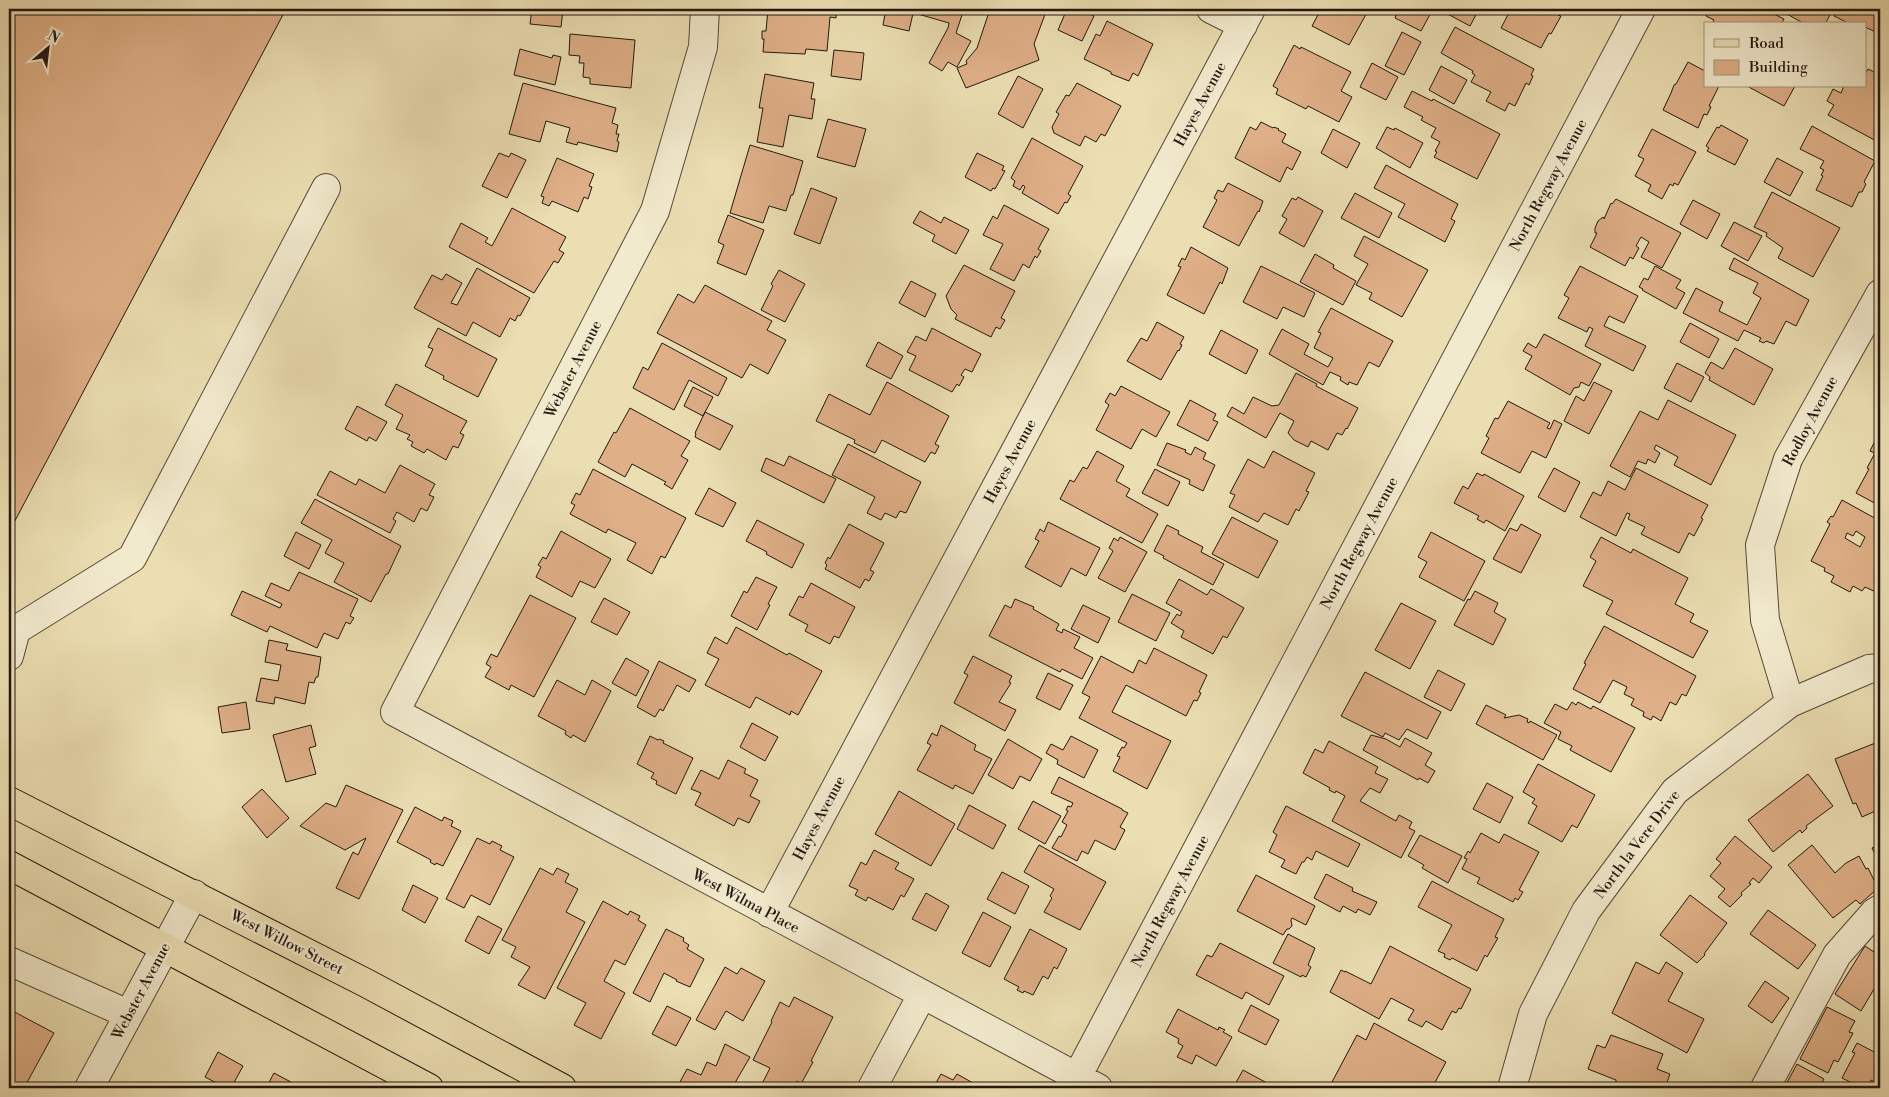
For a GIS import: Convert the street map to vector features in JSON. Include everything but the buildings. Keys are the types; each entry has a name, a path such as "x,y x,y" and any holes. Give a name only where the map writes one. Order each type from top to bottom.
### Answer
{"main road":[{"name":"West Willow Street","path":"9,801 366,983 562,1088"},
{"path":"9,865 429,1088"}],"street":[{"name":"Webster Avenue","path":"395,712 655,211 702,47 705,9"},
{"path":"1211,9 1247,17"},
{"name":"North Regway Avenue","path":"1087,1083 1641,9"},
{"name":"Hayes Avenue","path":"769,913 1247,17"},
{"path":"9,656 12,629 132,558 326,188"},
{"name":"Rodloy Avenue","path":"1790,703 1765,620 1760,545 1788,459 1880,294"},
{"name":"North la Vere Drive","path":"1512,1088 1532,1014 1586,911 1675,791 1790,703 1869,670 1880,668"},
{"name":"West Wilma Place","path":"395,712 1087,1083"},
{"name":"Webster Avenue","path":"89,1088 194,894"},
{"path":"1765,1088 1837,955 1874,913 1880,909"},
{"path":"9,961 128,1014"},
{"path":"872,1088 922,995"}]}
